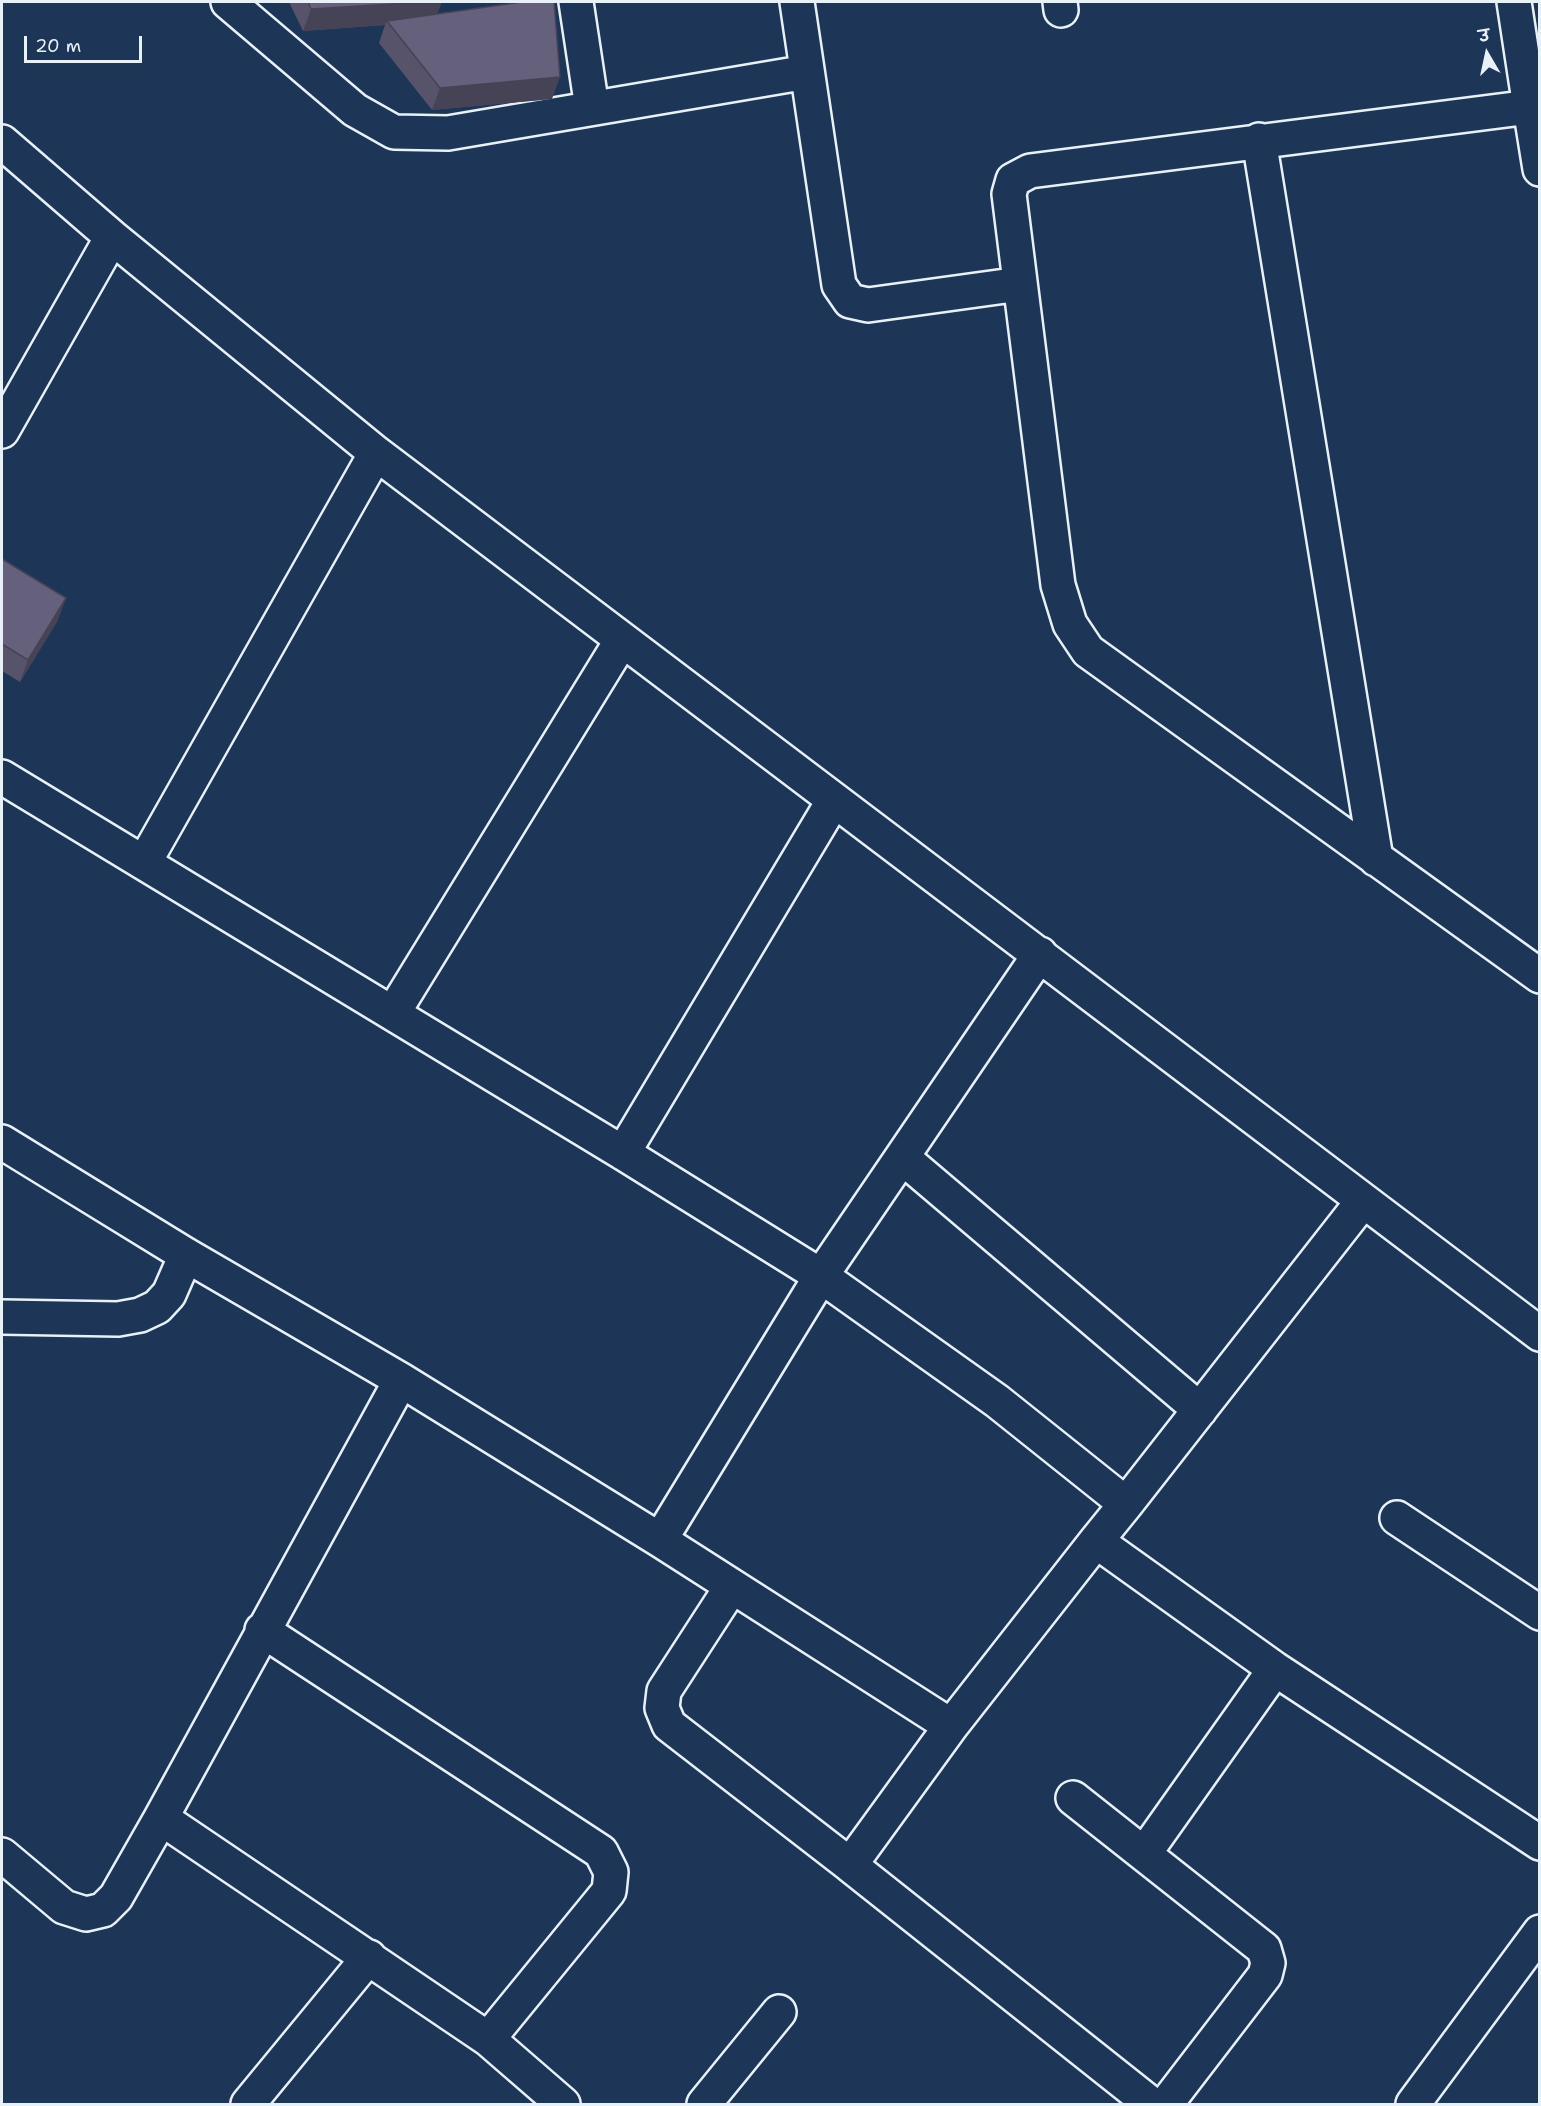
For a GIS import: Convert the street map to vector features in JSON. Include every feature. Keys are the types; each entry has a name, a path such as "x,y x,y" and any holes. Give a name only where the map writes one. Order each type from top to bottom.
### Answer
{"street":[{"path":"228,2 355,110 394,132 448,133 807,72"},
{"path":"576,2 592,108"},
{"path":"797,2 839,285 849,301 867,305 1020,284"},
{"path":"1514,2 1539,169"},
{"path":"1530,107 1030,171 1013,180 1009,194 1058,585 1070,624 1088,651 1539,976"},
{"path":"1259,140 1376,859"},
{"path":"2,142 112,237 376,453 1539,1334"},
{"path":"2,431 112,237"},
{"path":"144,863 376,453"},
{"path":"393,1013 622,640"},
{"path":"2,777 624,1153 821,1276 997,1401 1126,1504"},
{"path":"624,1153 834,800"},
{"path":"660,1539 821,1276 1040,954"},
{"path":"2,1152 186,1255 401,1380 660,1539 951,1726"},
{"path":"902,1157 1200,1410"},
{"path":"850,1865 951,1726 1363,1201"},
{"path":"2,1317 118,1319 140,1315 158,1307 169,1294 186,1255"},
{"path":"2,1855 64,1907 86,1914 103,1910 116,1897 401,1380"},
{"path":"1397,1518 1539,1613"},
{"path":"1096,1541 1275,1669 1539,1843"},
{"path":"732,1586 664,1691 662,1708 669,1725 850,1865 1151,2104"},
{"path":"262,1630 601,1852 611,1872 609,1891 488,2039"},
{"path":"1144,1854 1275,1669"},
{"path":"1073,1798 1264,1949 1268,1963 1266,1975 1166,2104"},
{"path":"161,1818 488,2039 563,2104"},
{"path":"1413,2104 1539,1932"},
{"path":"248,2104 369,1957"},
{"path":"704,2104 779,2012"}],"building":[{"path":"308,2 425,2 311,9"},
{"path":"522,2 554,2 560,77 440,88 387,21"},
{"path":"2,559 66,598 28,660 2,644"}]}
